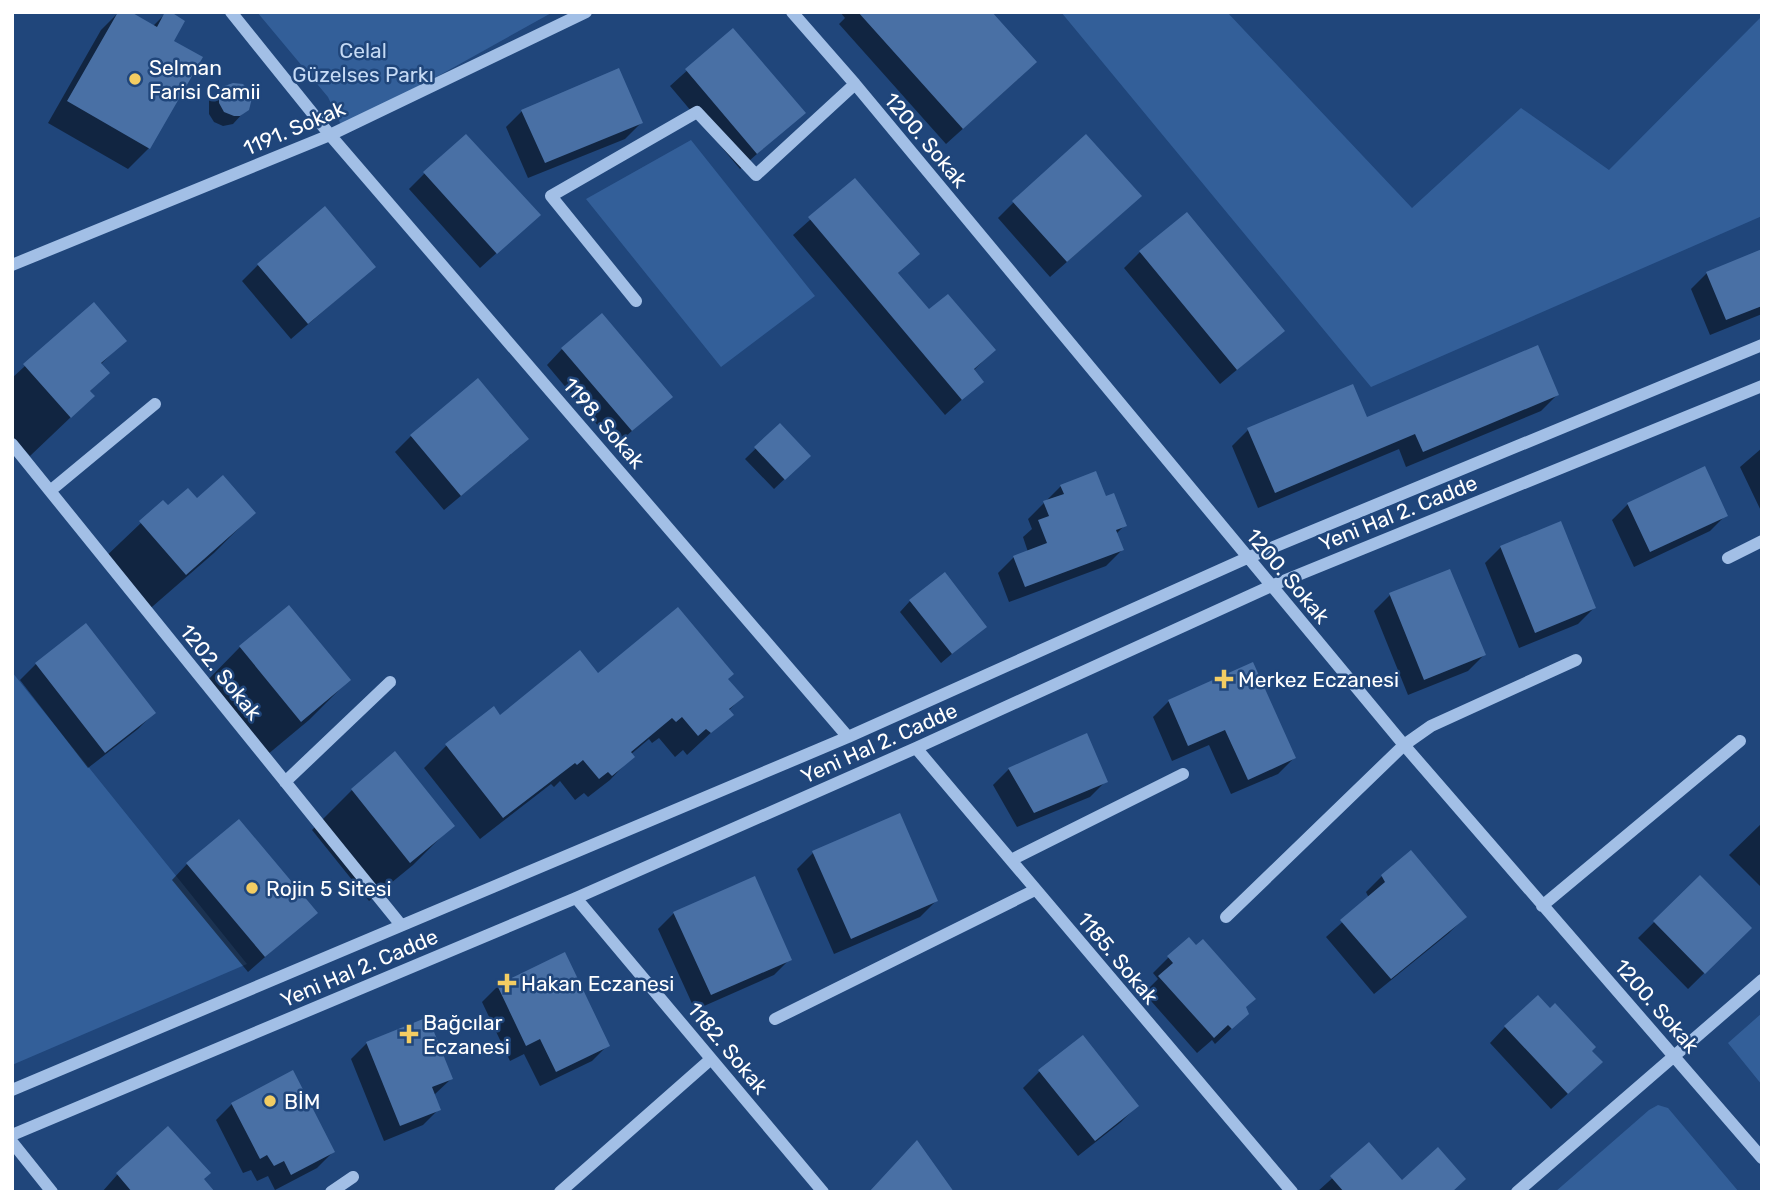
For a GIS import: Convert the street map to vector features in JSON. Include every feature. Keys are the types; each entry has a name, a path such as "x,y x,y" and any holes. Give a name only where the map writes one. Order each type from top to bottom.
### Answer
{"street":[{"name":"1198. Sokak","path":"231,12 330,135 848,737"},
{"name":"1191. Sokak","path":"12,265 330,135 586,12"},
{"name":"1200. Sokak","path":"792,12 855,84 1404,745 1762,1158"},
{"path":"636,301 551,196 696,112 756,174 855,84"},
{"path":"12,1090 848,737 1247,558 1762,345"},
{"name":"Yeni Hal 2. Cadde","path":"12,1135 576,898 916,748 1271,586 1762,386"},
{"path":"50,491 155,404"},
{"name":"1202. Sokak","path":"12,444 401,925"},
{"path":"1728,558 1762,541"},
{"path":"1226,918 1404,745 1430,726 1576,660"},
{"path":"285,782 390,682"},
{"path":"1542,906 1740,741"},
{"name":"1185. Sokak","path":"916,748 1292,1192"},
{"path":"1011,860 1183,774"},
{"path":"775,1019 1035,890"},
{"name":"1182. Sokak","path":"576,898 823,1192"},
{"path":"1517,1192 1762,979"},
{"path":"560,1192 712,1059"},
{"path":"12,1142 52,1192"},
{"path":"331,1192 353,1177"}],"green space":[{"name":"Celal Güzelses Parkı","path":"257,12 553,12 343,129 328,97"},
{"path":"1061,12 1227,12 1412,208 1521,108 1609,170 1762,16 1762,216 1371,387"},
{"path":"691,140 815,296 721,367 586,199"},
{"path":"12,672 247,964 12,1065"},
{"path":"1762,1013 1762,1085 1728,1043"},
{"path":"1658,1105 1668,1108 1739,1192 1555,1192 1649,1110"}],"building":[{"name":"Selman Farisi Camii","path":"118,12 131,12 157,27 165,12 171,12 185,21 174,41 203,57 150,149 67,101"},
{"path":"858,12 992,12 1037,62 963,129"},
{"path":"733,28 806,113 757,154 685,69"},
{"path":"619,68 643,123 545,163 521,110"},
{"path":"233,83 243,84 251,93 249,110 240,116 224,112 219,103 219,88"},
{"path":"466,134 541,215 497,254 423,172"},
{"path":"1086,134 1142,196 1067,262 1012,201"},
{"path":"855,178 920,254 898,273 929,309 948,294 996,350 974,369 984,382 962,400 808,217"},
{"path":"325,206 376,267 308,324 257,264"},
{"path":"1187,212 1285,331 1237,370 1139,251"},
{"path":"1762,249 1762,306 1726,320 1706,272"},
{"path":"94,302 127,341 101,363 110,373 90,391 95,396 71,418 23,364"},
{"path":"602,313 673,397 632,431 561,348"},
{"path":"1538,345 1559,395 1423,452 1415,434 1275,493 1247,428 1353,384 1367,417"},
{"path":"478,378 529,439 461,496 410,435"},
{"path":"780,423 811,456 785,480 754,447"},
{"path":"1705,466 1728,516 1650,552 1627,503"},
{"path":"1096,471 1106,496 1114,493 1127,526 1116,530 1124,550 1025,587 1013,556 1047,543 1038,520 1049,516 1043,501 1064,494 1060,485"},
{"path":"223,475 256,513 186,575 139,521 163,500 168,505 188,488 197,498"},
{"path":"1561,521 1596,608 1535,633 1500,546"},
{"path":"1450,569 1486,655 1424,680 1389,593"},
{"path":"945,572 987,627 952,654 909,600"},
{"path":"289,605 351,680 301,722 239,646"},
{"path":"678,607 734,674 728,679 744,697 729,709 734,715 711,733 706,729 698,736 682,717 676,722 672,718 631,752 635,757 612,776 608,772 599,779 583,760 577,765 575,763 503,818 445,744 494,706 500,715 580,650 598,673"},
{"path":"86,623 156,713 105,753 35,663"},
{"path":"1253,662 1296,758 1248,780 1225,730 1188,746 1168,700"},
{"path":"1087,733 1108,782 1034,813 1008,768"},
{"path":"395,751 455,826 410,863 351,789"},
{"path":"900,813 938,901 851,939 812,851"},
{"name":"Rojin 5 Sitesi","path":"239,819 318,913 265,957 186,863"},
{"path":"1411,850 1467,917 1391,979 1340,920 1385,882 1381,875"},
{"path":"1700,875 1752,928 1705,974 1653,921"},
{"path":"755,876 792,960 711,995 673,912"},
{"path":"1189,937 1196,945 1203,939 1256,999 1246,1007 1249,1014 1232,1029 1228,1025 1214,1038 1158,976 1173,963 1167,956"},
{"path":"565,952 610,1046 556,1072 540,1039 526,1046 497,985"},
{"path":"1538,995 1550,1008 1555,1003 1596,1047 1592,1051 1603,1062 1568,1094 1504,1026"},
{"path":"428,1017 453,1079 432,1087 441,1110 400,1126 366,1042"},
{"path":"1083,1035 1139,1106 1095,1141 1038,1070"},
{"path":"293,1070 335,1152 291,1175 284,1161 274,1166 267,1155 260,1159 231,1103"},
{"path":"168,1126 211,1173 204,1179 215,1192 132,1192 116,1173"},
{"path":"917,1140 954,1192 869,1192"},
{"path":"1369,1142 1402,1180 1438,1147 1466,1179 1452,1192 1344,1192 1330,1176"}],"place":[{"name":"Selman Farisi Camii","path":"135,79"},
{"name":"Merkez Eczanesi","path":"1224,679"},
{"name":"Rojin 5 Sitesi","path":"252,888"},
{"name":"Hakan Eczanesi","path":"507,983"},
{"name":"Bağcılar Eczanesi","path":"409,1034"},
{"name":"BİM","path":"270,1101"}]}
